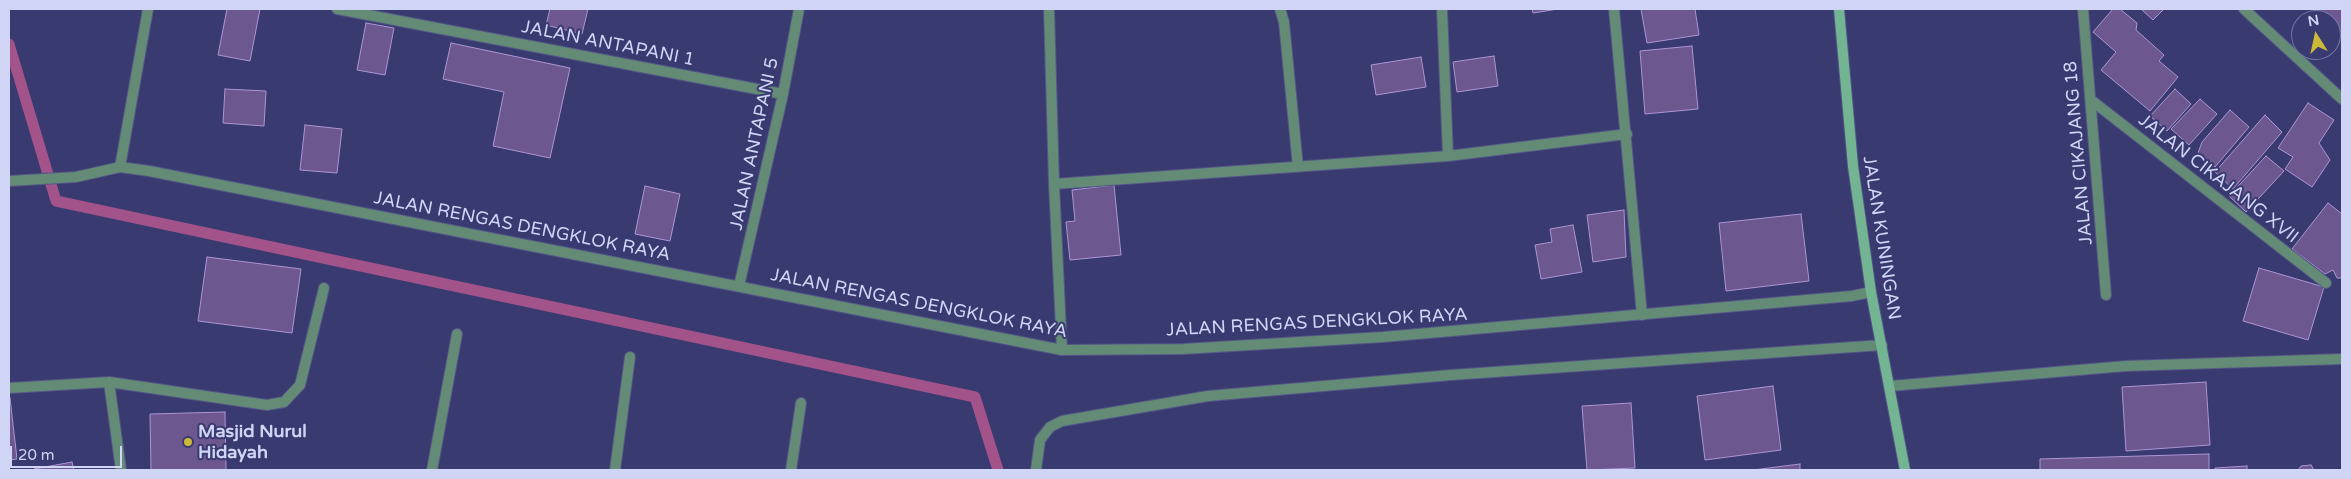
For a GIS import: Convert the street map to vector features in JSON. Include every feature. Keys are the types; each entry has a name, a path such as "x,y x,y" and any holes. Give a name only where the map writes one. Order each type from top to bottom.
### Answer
{"street":[{"path":"9,181 76,177 120,167 148,9"},
{"name":"JALAN ANTAPANI 1","path":"337,9 783,94"},
{"name":"JALAN ANTAPANI 5","path":"739,286 783,94 799,9"},
{"path":"1049,9 1054,184 1062,350"},
{"path":"1280,9 1284,22 1298,167"},
{"path":"1442,9 1448,156"},
{"path":"1614,9 1627,134 1642,315"},
{"name":"JALAN KUNINGAN","path":"1839,9 1853,166 1871,292 1905,470"},
{"name":"JALAN CIKAJANG 18","path":"2083,9 2106,295"},
{"path":"2244,9 2342,99"},
{"name":"JALAN CIKAJANG XVII","path":"2091,100 2326,283"},
{"path":"1054,184 1448,156 1627,134"},
{"name":"JALAN RENGAS DENGKLOK RAYA","path":"120,167 149,171 1062,350 1184,349 1374,337 1852,296 1871,292"},
{"path":"9,388 109,382 267,405 284,402 300,385 324,288"},
{"path":"432,470 457,334"},
{"path":"1036,470 1040,440 1050,427 1062,421 1208,396 1451,375 1882,345"},
{"path":"615,470 630,357"},
{"path":"1890,386 2126,366 2342,359"},
{"path":"109,382 121,470"},
{"path":"792,470 801,403"}],"building":[{"path":"227,9 260,9 250,61 218,55"},
{"path":"550,9 588,9 582,34 546,25"},
{"path":"1532,9 1558,9 1533,13"},
{"path":"1641,9 1695,9 1699,35 1647,43"},
{"path":"2113,9 2120,9 2137,23 2136,30 2164,55 2159,61 2178,77 2150,111 2101,70 2116,52 2093,32"},
{"path":"2141,9 2164,9 2153,20"},
{"path":"2342,9 2342,30 2341,10 2315,10"},
{"path":"366,23 394,28 385,75 357,70"},
{"path":"451,43 570,68 550,158 493,146 504,92 443,79"},
{"path":"1692,46 1698,109 1645,114 1640,51"},
{"path":"1494,56 1498,86 1457,92 1453,62"},
{"path":"1421,57 1426,87 1376,95 1371,65"},
{"path":"225,89 266,91 264,126 223,123"},
{"path":"2175,89 2191,104 2167,131 2150,116"},
{"path":"2200,99 2217,114 2189,145 2171,129"},
{"path":"2308,103 2334,120 2319,143 2330,160 2312,187 2285,169 2293,157 2278,148"},
{"path":"2230,110 2249,127 2215,167 2198,153 2202,142"},
{"path":"2265,115 2282,132 2233,189 2215,172"},
{"path":"305,125 342,129 337,173 300,170"},
{"path":"2266,156 2284,171 2246,212 2229,196"},
{"path":"1114,185 1121,255 1070,260 1066,222 1075,221 1072,190"},
{"path":"645,186 680,194 670,241 635,234"},
{"path":"2328,203 2342,214 2342,278 2337,278 2333,270 2325,274 2292,249"},
{"path":"1624,210 1626,257 1593,262 1587,215"},
{"path":"1801,214 1809,281 1726,291 1719,223"},
{"path":"1573,225 1582,272 1541,279 1535,245 1552,242 1550,229"},
{"path":"207,257 301,269 292,333 198,321"},
{"path":"2259,268 2324,287 2308,340 2243,321"},
{"path":"2206,382 2210,445 2126,451 2122,387"},
{"path":"1773,386 1781,450 1705,460 1697,396"},
{"path":"9,399 17,459 9,460"},
{"path":"1631,403 1635,468 1587,470 1582,406"},
{"name":"Masjid Nurul Hidayah","path":"225,412 226,470 151,470 150,414"},
{"path":"2209,454 2209,470 2040,470 2040,459"},
{"path":"72,462 74,470 34,469"},
{"path":"1800,464 1800,470 1753,470"},
{"path":"2311,465 2314,470 2298,470 2301,466"},
{"path":"2247,466 2247,470 2215,470 2215,468"}],"waterway":[{"path":"9,44 56,201 975,397 998,470"}],"place":[{"name":"Masjid Nurul Hidayah","path":"188,442"}]}
